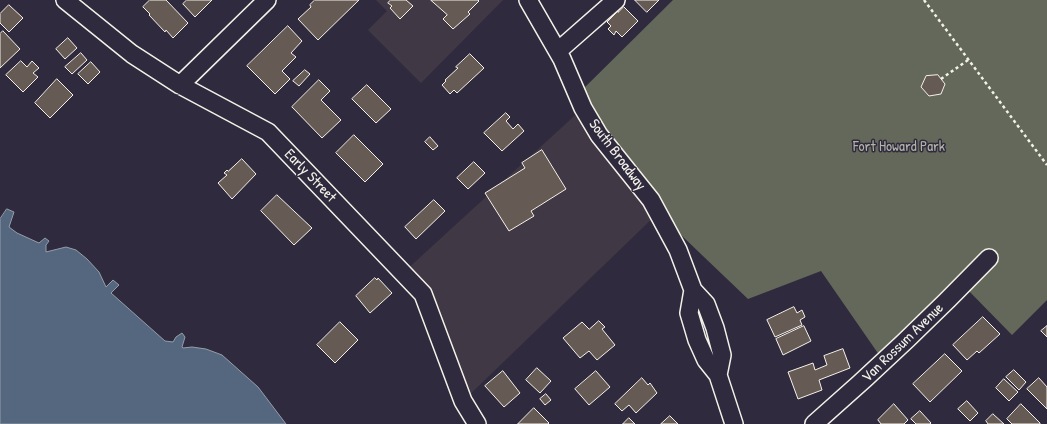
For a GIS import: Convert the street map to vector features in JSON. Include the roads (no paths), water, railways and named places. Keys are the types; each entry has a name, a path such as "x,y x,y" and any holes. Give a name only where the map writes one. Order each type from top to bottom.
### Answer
{"street":[{"name":"Early Street","path":"65,0 132,54 180,85 268,132 424,294 463,401 477,424"},
{"path":"180,85 267,0"},
{"name":"South Broadway","path":"528,0 558,51 598,135 642,189 658,213 678,250 693,290 706,304 715,328 722,355 718,375 734,424"},
{"path":"558,51 616,0"},
{"name":"Van Rossum Avenue","path":"814,424 872,373 989,258"}],"water":[{"path":"7,209 14,212 9,227 17,233 39,243 45,238 49,241 46,245 46,252 66,247 76,250 99,272 106,287 113,280 119,285 111,293 165,341 173,342 176,337 182,333 185,337 183,348 192,347 206,349 222,355 258,387 286,424 0,424 0,219"}],"park label":[{"name":"Fort Howard Park","path":"899,147"}]}
